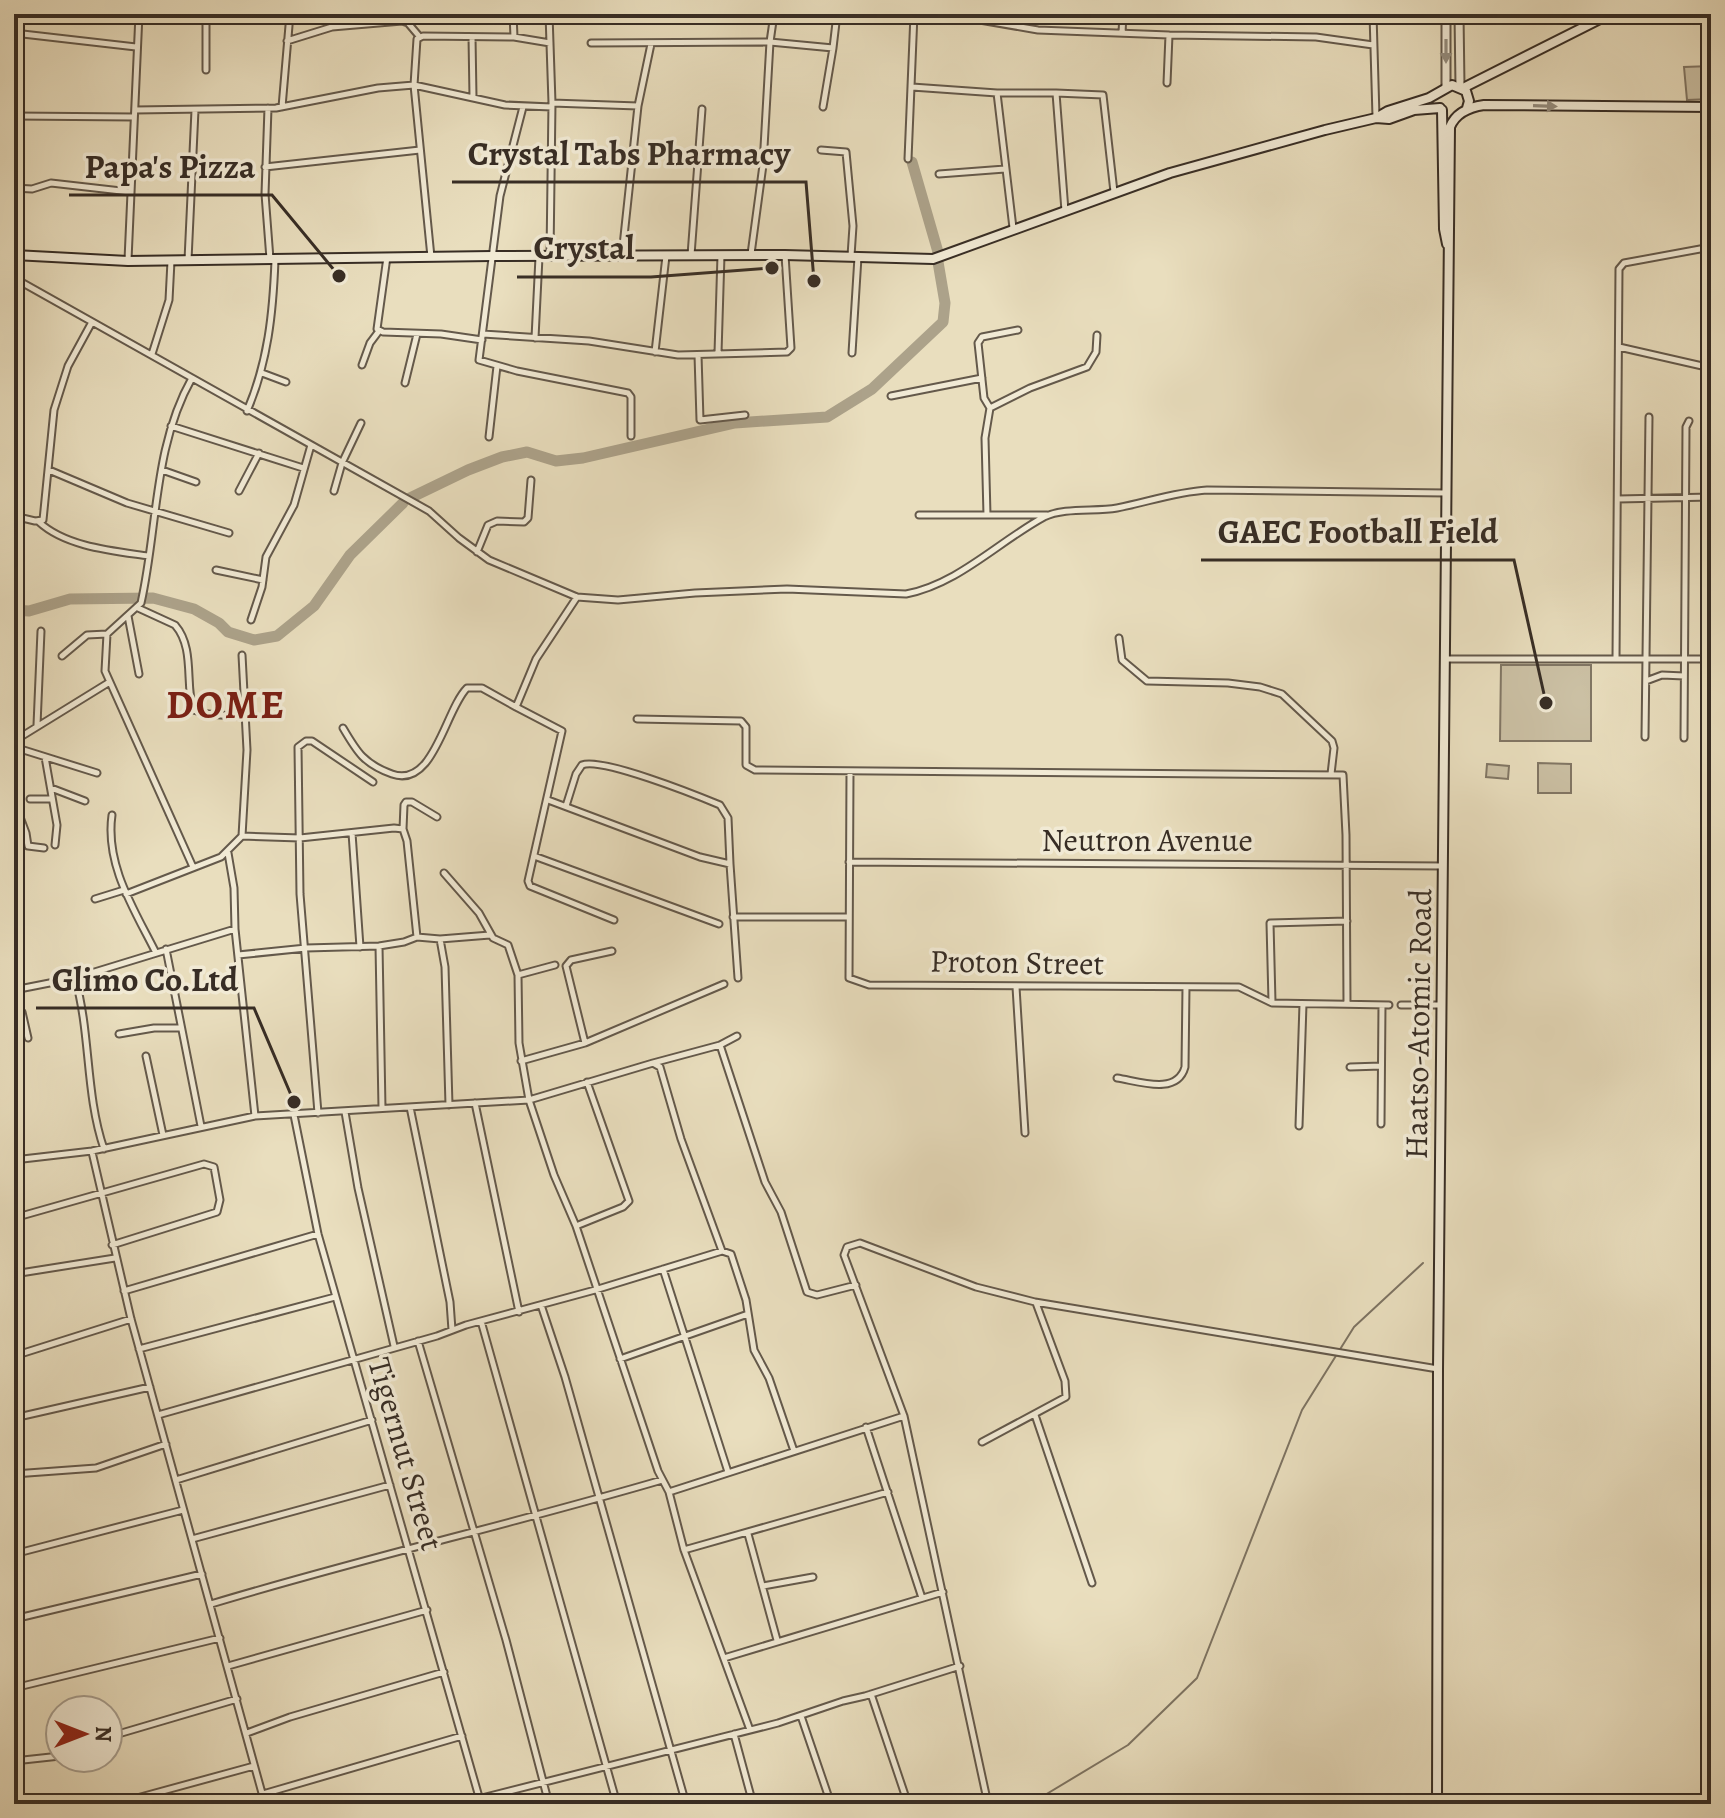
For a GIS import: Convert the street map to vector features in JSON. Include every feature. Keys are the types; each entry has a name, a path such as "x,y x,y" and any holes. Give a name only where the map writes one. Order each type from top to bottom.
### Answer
{"main road":[{"path":"14,255 128,261 387,256 943,257 1114,192 1200,165 1376,118 1444,89 1461,87 1608,14"},
{"path":"1461,87 1468,94 1467,108"},
{"path":"1444,89 1438,100 1441,109 1444,229 1448,245"},
{"path":"1448,245 1451,228 1450,127 1467,108 1505,104 1711,107"},
{"path":"1376,118 1389,119 1414,110 1441,109 1457,116"},
{"name":"Haatso-Atomic Road","path":"1437,1804 1448,245"}],"street":[{"path":"128,261 139,14"},
{"path":"206,14 206,70"},
{"path":"276,14 290,14 282,107"},
{"path":"513,14 514,37"},
{"path":"549,14 552,105 550,256"},
{"path":"751,255 763,165 774,14"},
{"path":"823,107 837,14"},
{"path":"908,159 914,14"},
{"path":"945,14 1038,30 1316,37 1373,45"},
{"path":"993,14 993,22"},
{"path":"1122,33 1123,14"},
{"path":"1373,14 1376,118"},
{"path":"1444,89 1446,14"},
{"path":"1459,14 1461,87"},
{"path":"1709,14 1711,24"},
{"path":"287,41 332,27 402,21 408,23 419,36 414,85 431,257"},
{"path":"14,33 136,47"},
{"path":"1167,83 1169,35"},
{"path":"419,36 514,37 550,43"},
{"path":"472,37 473,97"},
{"path":"591,43 770,42 833,48"},
{"path":"622,255 638,106 651,44"},
{"path":"14,116 282,107 378,88 414,85 523,107 638,106"},
{"path":"912,87 997,93 1103,95 1114,192"},
{"path":"997,93 1013,228"},
{"path":"1056,93 1065,211"},
{"path":"523,107 503,182 479,360 628,393 631,397 631,436"},
{"path":"247,411 262,373 271,320 272,260 265,167 268,108"},
{"path":"691,256 702,109"},
{"path":"188,261 195,110"},
{"path":"265,167 420,150"},
{"path":"821,150 846,152 855,256 852,353"},
{"path":"939,174 1005,169"},
{"path":"14,188 32,189 51,183 130,192"},
{"path":"1616,659 1621,265 1711,247"},
{"path":"718,353 721,255"},
{"path":"379,331 589,341 655,352 698,355 790,350 785,255"},
{"path":"379,331 376,322 387,256"},
{"path":"655,352 666,256"},
{"path":"535,338 539,257"},
{"path":"152,354 169,300 171,261"},
{"path":"14,278 429,511 489,560 577,597 618,600 787,589 906,594 946,580 1048,515"},
{"path":"39,522 45,515 54,410 68,366 92,322"},
{"path":"987,515 985,438 990,408 984,398 978,343 982,337 1018,330"},
{"path":"362,365 370,343 379,331"},
{"path":"405,383 417,334"},
{"path":"990,408 1018,393 1087,367 1096,352 1097,335"},
{"path":"1619,347 1711,368"},
{"path":"698,355 700,420 745,415"},
{"path":"489,437 497,366"},
{"path":"262,373 286,382"},
{"path":"62,656 87,635 107,634 140,606 171,426 180,399 192,378"},
{"path":"891,396 982,378"},
{"path":"1645,737 1649,417"},
{"path":"1684,738 1686,427 1689,421"},
{"path":"334,491 342,463 361,423"},
{"path":"171,426 303,468"},
{"path":"251,620 263,580 266,557 294,505 311,445"},
{"path":"239,491 259,453"},
{"path":"49,470 154,512 229,533"},
{"path":"162,470 196,482"},
{"path":"477,552 488,525 497,521 524,522 528,518 531,480"},
{"path":"919,515 1048,515 1116,508 1169,494 1207,490 1446,493"},
{"path":"1618,499 1711,497"},
{"path":"14,516 39,522 54,532 84,543 148,556"},
{"path":"216,570 263,580"},
{"path":"516,707 536,659 577,597"},
{"path":"140,606 179,630 187,654 193,710 246,717"},
{"path":"128,616 139,674"},
{"path":"36,726 41,631"},
{"path":"107,634 104,660 108,683 141,748 193,867"},
{"path":"1119,638 1122,660 1147,681 1238,684 1271,690 1289,698 1332,741 1331,774"},
{"path":"95,899 125,892 228,853 242,836 247,750 242,655"},
{"path":"1445,659 1711,659"},
{"path":"1646,681 1662,675 1684,676"},
{"path":"97,773 14,744 36,726 108,683"},
{"path":"343,728 361,758 394,775 408,776 423,766 467,688 482,688 562,731 528,881 535,890 614,920"},
{"path":"637,719 741,721 746,727 746,765 751,770 1343,775 1347,865 1347,1004"},
{"path":"318,1113 300,894 298,747 312,741 373,782"},
{"path":"45,757 57,825 55,845"},
{"path":"566,806 576,774 582,765 592,762 720,805 728,818 738,978"},
{"name":"Proton Street","path":"850,772 849,978 853,981 869,985 1239,987 1272,1003 1385,1005 1381,1066"},
{"path":"50,788 85,801"},
{"path":"30,799 52,799"},
{"path":"548,800 666,845 730,864"},
{"path":"14,801 26,833 26,843 44,848"},
{"path":"417,937 407,841 403,829 406,802 412,802 437,817"},
{"path":"112,815 109,836 125,892 156,953"},
{"path":"242,836 300,838 403,829"},
{"path":"352,833 360,947"},
{"path":"228,853 255,1116"},
{"path":"534,856 719,924"},
{"name":"Neutron Avenue","path":"849,862 1444,866"},
{"path":"444,873 479,913 490,935"},
{"path":"733,917 849,917"},
{"path":"1272,1003 1270,923 1347,921"},
{"path":"14,990 75,978 235,929"},
{"path":"238,955 306,948 379,946 417,937 440,939 490,935 508,945 518,975 521,1061 529,1100 554,1175 576,1226 595,1290 662,1480 669,1492 684,1550 750,1730"},
{"path":"440,939 445,967 449,1105"},
{"path":"379,946 382,1108"},
{"path":"166,949 201,1126"},
{"path":"585,1043 566,966 571,960 612,951"},
{"path":"518,975 555,965"},
{"path":"75,978 84,1014 92,1106 104,1149"},
{"path":"521,1061 585,1043 724,984"},
{"path":"1016,987 1025,1133"},
{"path":"1117,1078 1166,1084 1182,1076 1185,1067 1186,987"},
{"path":"1299,1126 1303,1004"},
{"path":"1401,1005 1443,1006"},
{"path":"14,1007 22,1012 28,1038"},
{"path":"119,1034 181,1028"},
{"path":"14,1160 104,1149 255,1116 529,1100 720,1045 737,1036"},
{"path":"720,1045 765,1182 781,1212 807,1292 817,1295 856,1285"},
{"path":"146,1056 163,1135"},
{"path":"653,1063 660,1067 681,1139 722,1251"},
{"path":"1350,1067 1381,1066 1381,1124"},
{"path":"576,1226 623,1207 629,1201 587,1082"},
{"path":"475,1103 519,1312"},
{"path":"410,1107 450,1302 452,1330"},
{"path":"345,1112 358,1188 394,1346"},
{"name":"Tigernut Street","path":"294,1115 318,1234 480,1801"},
{"path":"92,1151 131,1319 265,1804"},
{"path":"14,1218 204,1164 214,1167 220,1200 217,1212 112,1245"},
{"path":"124,1291 318,1234"},
{"path":"988,1804 904,1416 844,1255 847,1247 860,1243 976,1287 1035,1302 1438,1369"},
{"path":"158,1415 722,1251 731,1254 748,1314 754,1350 769,1378 794,1451"},
{"path":"14,1274 115,1258"},
{"path":"663,1269 728,1472"},
{"path":"139,1349 336,1297"},
{"path":"982,1442 1066,1397 1035,1302"},
{"path":"541,1305 686,1804"},
{"path":"620,1359 748,1314"},
{"path":"14,1356 131,1319"},
{"path":"481,1321 617,1804"},
{"path":"418,1341 549,1804"},
{"path":"14,1418 150,1387"},
{"path":"1035,1415 1092,1583"},
{"path":"669,1492 904,1416"},
{"path":"176,1480 372,1420"},
{"path":"866,1427 922,1598"},
{"path":"14,1474 96,1468 166,1444"},
{"path":"211,1604 662,1480"},
{"path":"192,1539 390,1485"},
{"path":"684,1550 888,1492"},
{"path":"14,1554 184,1510"},
{"path":"748,1534 777,1640"},
{"path":"14,1619 202,1574"},
{"path":"763,1586 813,1577"},
{"path":"724,1658 943,1592"},
{"path":"228,1666 427,1610"},
{"path":"14,1688 220,1638"},
{"path":"458,1804 480,1801 801,1716 960,1666"},
{"path":"247,1733 290,1717 444,1672"},
{"path":"871,1694 882,1719 908,1804"},
{"path":"124,1732 237,1699"},
{"path":"801,1716 831,1804"},
{"path":"734,1734 753,1804"},
{"path":"263,1794 462,1736"},
{"path":"14,1761 44,1758"},
{"path":"115,1804 254,1766"}],"shaded area":[{"path":"1711,66 1711,99 1687,100 1684,67"},
{"path":"1501,665 1591,665 1591,741 1500,741"},
{"path":"1538,763 1571,764 1571,793 1538,793"},
{"path":"1487,764 1509,766 1508,779 1486,777"}],"waterway":[{"path":"912,162 938,252"},
{"path":"410,498 468,470 502,457 527,452 556,461 583,458 735,423 827,417 872,389 943,322 945,303 938,262"},
{"path":"14,610 29,611 70,599 153,598 194,609 219,623 228,632 254,640 277,636 314,606 350,555 403,503"},
{"path":"1030,1804 1128,1745 1197,1678 1302,1410 1354,1327 1423,1263"}],"place":[{"name":"Crystal","path":"772,268"},
{"name":"Papa's Pizza","path":"339,276"},
{"name":"Crystal Tabs Pharmacy","path":"814,281"},
{"name":"GAEC Football Field","path":"1546,703"},
{"name":"Glimo Co.Ltd","path":"294,1102"}],"district":[{"name":"DOME","path":"226,704"}]}
